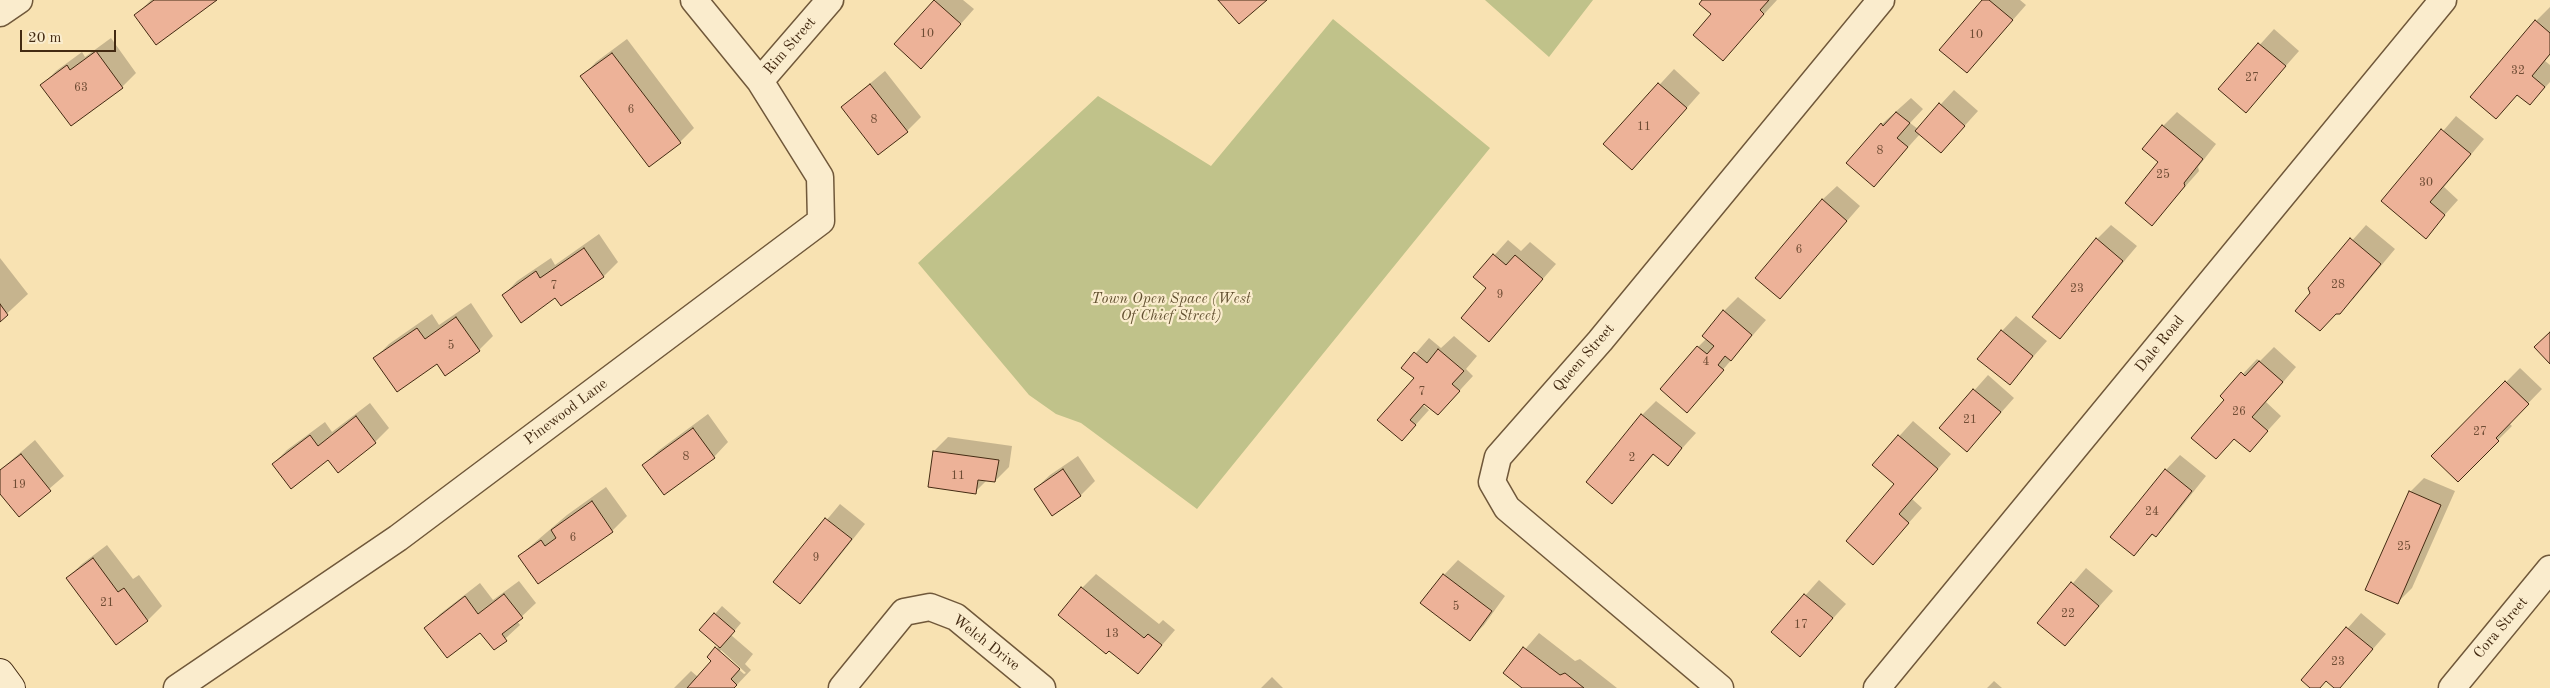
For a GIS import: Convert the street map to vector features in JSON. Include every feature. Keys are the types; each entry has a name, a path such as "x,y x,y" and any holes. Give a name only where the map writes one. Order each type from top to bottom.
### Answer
{"main road":[{"path":"0,673 11,688"}],"street":[{"path":"0,14 19,0"},
{"name":"Rim Street","path":"694,0 760,81 830,0"},
{"name":"Queen Street","path":"1720,688 1507,508 1492,482 1498,457 1600,341 1881,0"},
{"name":"Dale Road","path":"1878,688 2443,0"},
{"name":"Pinewood Lane","path":"177,688 398,538 821,220 820,176 760,81"},
{"name":"Cora Street","path":"2452,688 2550,569"},
{"name":"Welch Drive","path":"842,688 904,612 930,606 956,617 1042,688"}],"green space":[{"path":"1485,0 1593,0 1549,57"},
{"name":"Town Open Space (West Of Chief Street)","path":"1333,19 1490,148 1197,509 1081,423 1056,414 1029,395 918,263 1098,96 1211,166"}],"building":[{"path":"154,0 217,0 156,45 134,15"},
{"path":"934,0 961,24 921,69 894,44"},
{"path":"1218,0 1267,0 1239,24"},
{"path":"1702,0 1769,0 1760,10 1764,14 1723,61 1693,35 1711,14 1699,4"},
{"path":"1982,0 1989,0 2013,20 1967,73 1939,50"},
{"path":"2535,20 2550,33 2550,54 2532,76 2545,87 2530,105 2517,95 2496,119 2470,97"},
{"path":"2258,43 2286,66 2246,113 2218,89"},
{"path":"96,51 123,88 71,126 40,85 67,65 70,70"},
{"path":"612,53 681,143 649,167 580,76"},
{"path":"1658,83 1687,108 1632,170 1603,144"},
{"path":"870,84 908,132 878,155 841,107"},
{"path":"1939,103 1965,126 1941,153 1915,131"},
{"path":"1896,112 1910,123 1897,138 1908,147 1874,187 1846,163 1881,123 1883,126"},
{"path":"2162,125 2203,159 2184,183 2185,186 2152,226 2125,203 2158,162 2142,149"},
{"path":"2441,129 2471,154 2430,202 2445,215 2426,239 2381,201"},
{"path":"1822,199 1847,221 1780,299 1755,278"},
{"path":"2096,238 2123,261 2060,339 2032,317"},
{"path":"2350,238 2381,264 2340,314 2336,314 2320,331 2295,311 2310,293 2308,288"},
{"path":"584,248 604,277 561,306 555,298 521,323 502,295 536,271 540,278"},
{"path":"1493,254 1506,265 1515,255 1543,279 1489,342 1461,318 1486,288 1473,277"},
{"path":"0,304 8,315 0,322"},
{"path":"1723,310 1752,335 1731,361 1725,356 1718,365 1724,370 1687,413 1660,389 1697,346 1707,354 1714,346 1702,336"},
{"path":"456,317 480,351 445,376 437,364 397,392 373,358 417,328 425,339"},
{"path":"2001,330 2033,356 2010,385 1977,359"},
{"path":"2550,332 2550,364 2534,347"},
{"path":"1438,349 1464,371 1452,384 1460,391 1438,415 1424,404 1410,420 1416,425 1402,441 1377,420 1414,378 1401,368 1414,352 1427,363"},
{"path":"2259,361 2283,382 2252,417 2268,431 2250,452 2234,439 2216,459 2191,438 2224,400 2220,396 2241,372 2245,376"},
{"path":"2505,381 2529,404 2496,438 2499,441 2458,482 2431,456"},
{"path":"1973,389 2001,412 1967,452 1939,428"},
{"path":"1641,414 1682,448 1668,466 1653,454 1612,504 1586,482"},
{"path":"356,416 376,443 338,473 328,460 291,489 272,464 310,435 318,446"},
{"path":"693,428 715,458 664,495 642,465"},
{"path":"1898,435 1938,469 1899,514 1909,523 1873,565 1846,541 1894,484 1872,465"},
{"path":"933,451 999,460 995,482 978,480 976,494 928,487"},
{"path":"21,454 51,491 19,517 0,494 0,470"},
{"path":"1063,469 1081,496 1052,516 1034,489"},
{"path":"2165,469 2192,491 2156,537 2152,534 2134,556 2110,537"},
{"path":"2409,491 2441,505 2398,604 2365,590"},
{"path":"592,501 613,532 538,584 518,556 541,540 545,546 556,538 551,530"},
{"path":"825,518 852,539 800,604 773,582"},
{"path":"93,558 118,592 124,588 148,621 116,645 66,578"},
{"path":"1443,574 1492,611 1470,641 1420,603"},
{"path":"2071,582 2099,606 2065,646 2037,623"},
{"path":"1081,587 1144,638 1148,634 1162,645 1138,674 1109,651 1106,654 1058,615"},
{"path":"504,594 523,618 502,634 507,641 494,650 480,633 447,658 424,628 465,596 478,614"},
{"path":"1804,594 1833,618 1800,657 1771,632"},
{"path":"714,613 735,631 720,648 699,630"},
{"path":"2346,627 2373,649 2340,688 2334,688 2326,681 2320,688 2310,688 2301,680"},
{"path":"715,647 740,669 731,679 737,685 734,688 687,688 711,661 707,657"},
{"path":"1523,647 1560,675 1565,673 1584,688 1522,688 1503,673"}]}
